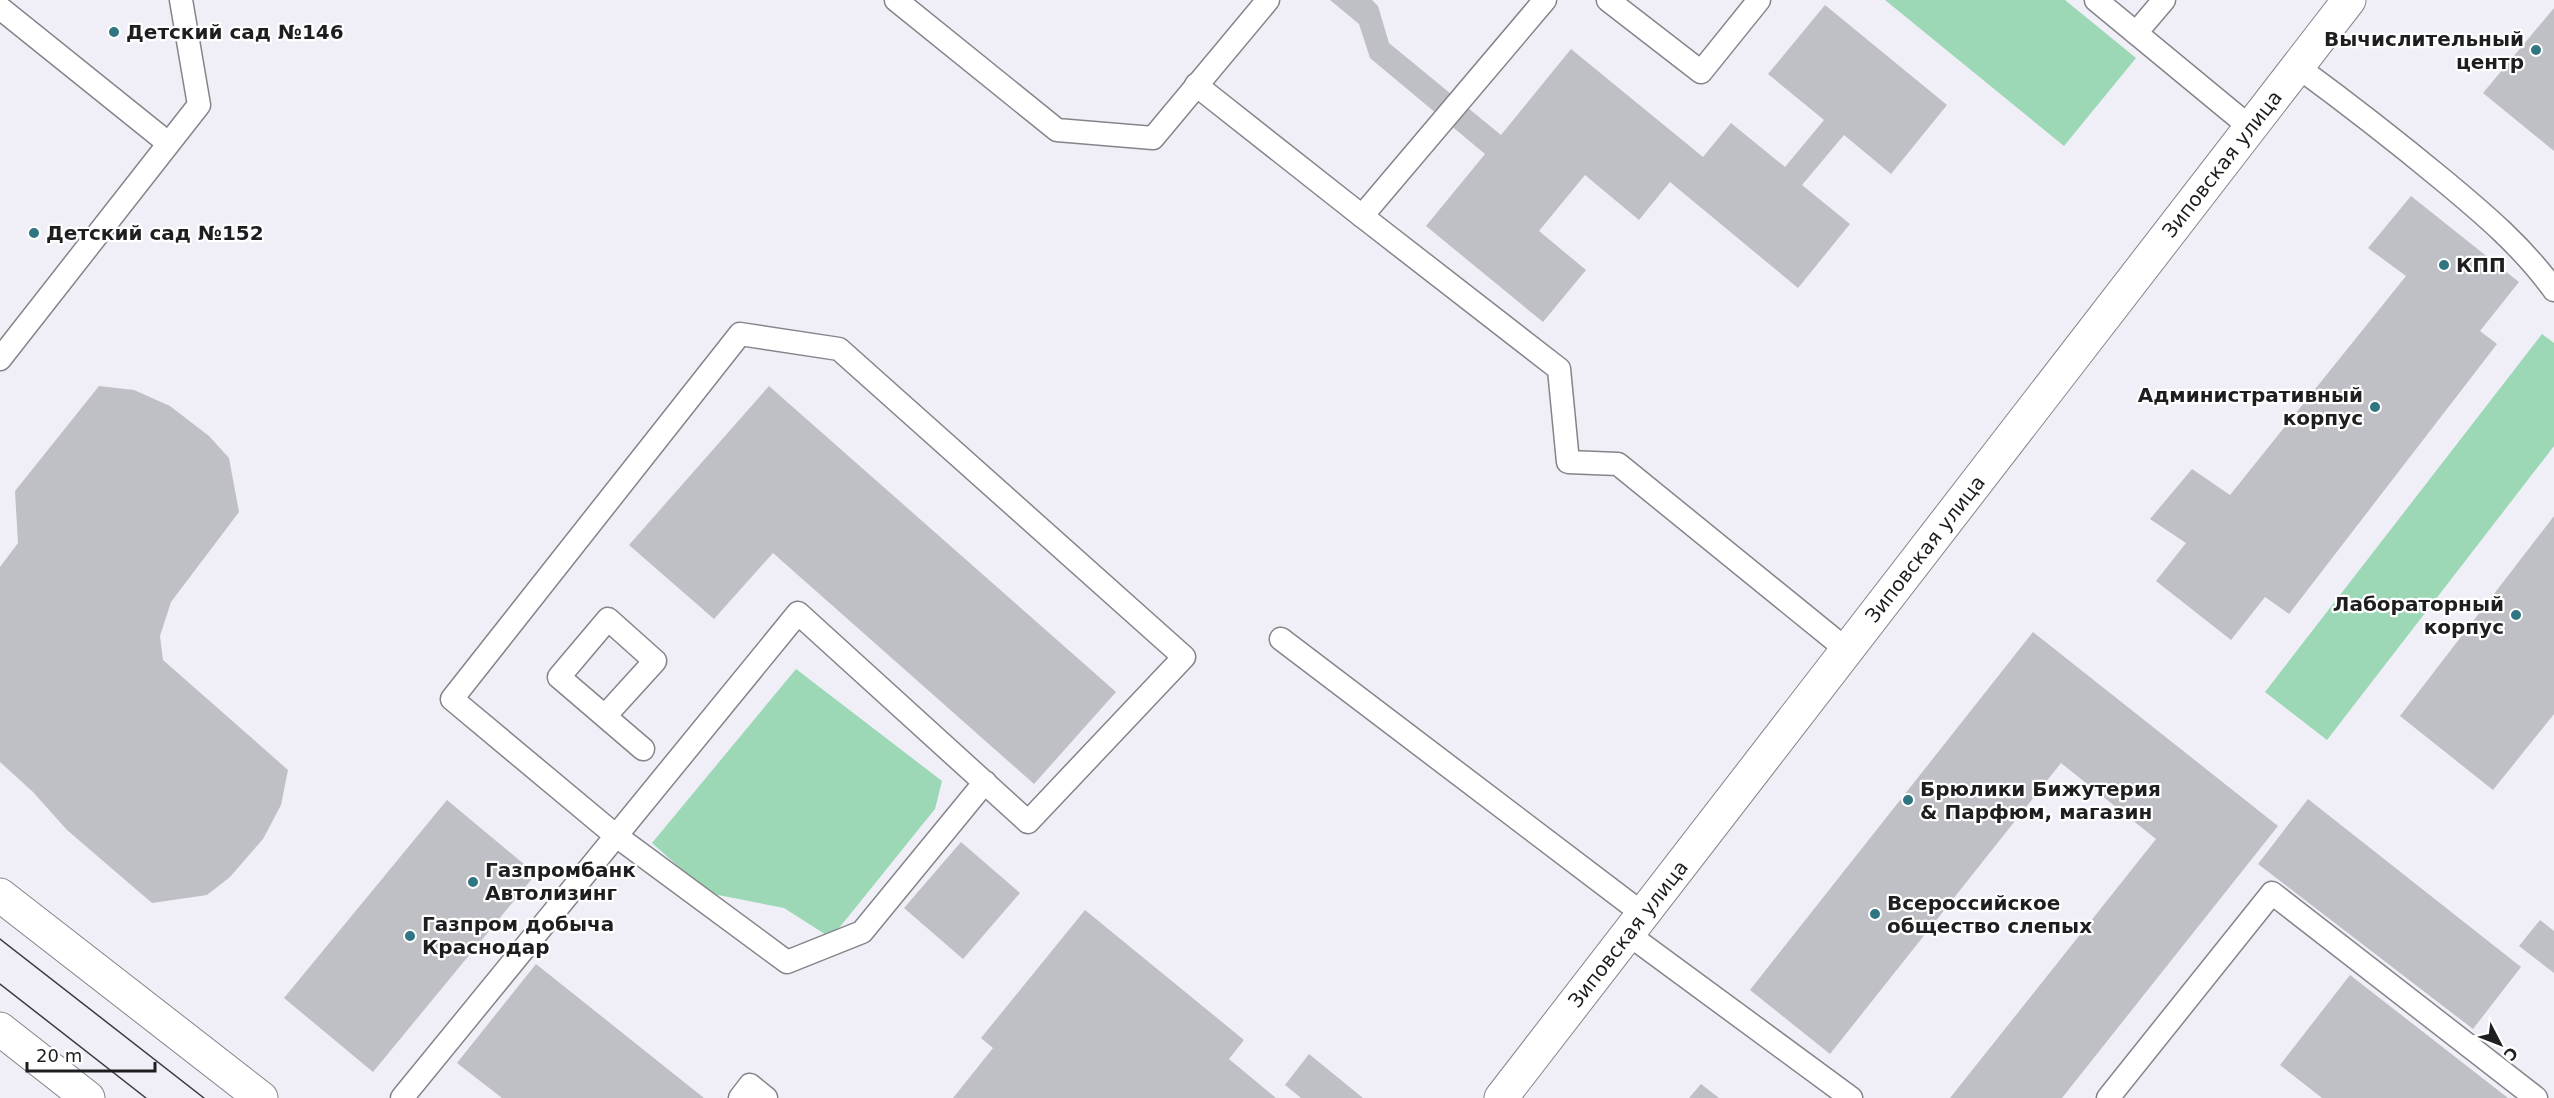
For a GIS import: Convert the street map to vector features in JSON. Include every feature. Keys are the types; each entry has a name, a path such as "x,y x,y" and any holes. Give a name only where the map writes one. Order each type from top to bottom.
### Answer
{"street":[{"name":"Зиповская улица","path":"1501,1098 2349,0"},
{"path":"0,895 261,1098"},
{"path":"0,1029 88,1098"}],"lane":[{"path":"0,359 199,105 181,0"},
{"path":"896,0 1057,130 1153,138 1268,0"},
{"path":"1362,216 1545,0"},
{"path":"1608,0 1701,72 1759,0"},
{"path":"2096,0 2251,128"},
{"path":"2136,33 2164,0"},
{"path":"0,8 168,143"},
{"path":"2298,67 2363,115 2500,228 2537,266 2554,290"},
{"path":"1196,85 1559,369 1568,462 1618,464 1847,650"},
{"path":"402,1098 615,835 798,613 985,782 1028,822 1184,657 838,349 740,334 452,699 615,835 786,962 862,932 985,782"},
{"path":"1281,639 1851,1098"},
{"path":"605,716 643,749"},
{"path":"2108,1098 2272,893 2536,1098"},
{"path":"740,1098 750,1085 765,1098"}],"green space":[{"path":"1885,0 2065,0 2136,58 2064,146"},
{"path":"2542,334 2554,343 2554,446 2327,740 2265,692"},
{"path":"796,669 942,781 935,809 831,938 784,908 708,893 652,843"}],"building":[{"path":"1330,0 1372,0 1378,6 1389,43 1501,135 1571,49 1703,157 1731,123 1785,167 1824,120 1768,74 1825,5 1947,105 1891,174 1844,135 1802,185 1850,224 1798,288 1670,182 1639,220 1585,175 1539,231 1586,270 1543,322 1426,226 1485,154 1370,58 1359,24"},
{"name":"Вычислительный центр","path":"2554,8 2554,151 2483,93"},
{"name":"Административный корпус","path":"2411,196 2519,282 2480,331 2497,344 2289,614 2265,597 2231,640 2156,581 2186,543 2150,519 2192,469 2230,495 2406,276 2368,248"},
{"path":"99,386 134,390 170,406 209,436 229,458 239,512 171,602 160,636 163,660 288,770 281,805 263,839 230,877 207,895 152,903 67,830 33,792 0,762 0,567 18,543 15,491"},
{"path":"769,386 1116,692 1034,784 773,553 714,619 629,545"},
{"name":"Лабораторный корпус","path":"2554,516 2554,714 2493,790 2400,716"},
{"name":"Всероссийское общество слепых","path":"2033,632 2278,826 2062,1098 1950,1098 2156,839 2061,763 1830,1054 1750,990"},
{"path":"2308,799 2521,967 2473,1029 2258,864"},
{"name":"Газпром добыча Краснодар","path":"447,800 536,874 373,1072 284,998"},
{"path":"961,842 1020,893 963,959 904,908"},
{"path":"1085,910 1244,1040 1229,1059 1276,1098 953,1098 993,1048 981,1038"},
{"path":"2540,920 2554,931 2554,973 2519,946"},
{"path":"536,964 704,1098 502,1098 457,1063"},
{"path":"2350,975 2508,1098 2322,1098 2280,1065"},
{"path":"1309,1054 1363,1098 1301,1098 1285,1085"},
{"path":"1701,1084 1719,1098 1689,1098"}],"tram line":[{"path":"0,939 204,1098"},
{"path":"0,984 146,1098"}],"place":[{"name":"Детский сад №146","path":"114,32"},
{"name":"Вычислительный центр","path":"2536,50"},
{"name":"Детский сад №152","path":"34,233"},
{"name":"КПП","path":"2444,265"},
{"name":"Административный корпус","path":"2375,407"},
{"name":"Лабораторный корпус","path":"2516,615"},
{"name":"Брюлики Бижутерия & Парфюм, магазин","path":"1908,800"},
{"name":"Газпромбанк Автолизинг","path":"473,882"},
{"name":"Всероссийское общество слепых","path":"1875,914"},
{"name":"Газпром добыча Краснодар","path":"410,936"}]}
